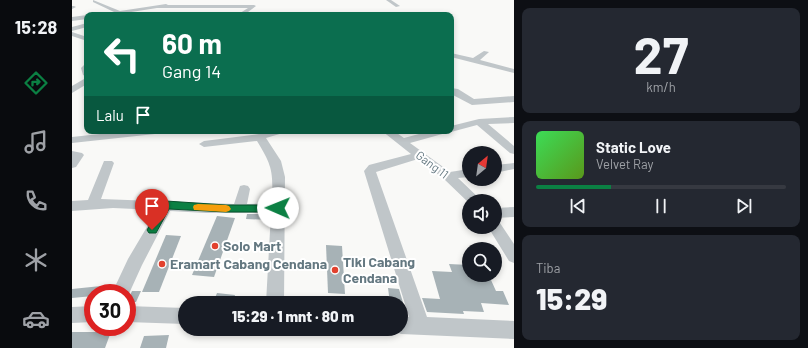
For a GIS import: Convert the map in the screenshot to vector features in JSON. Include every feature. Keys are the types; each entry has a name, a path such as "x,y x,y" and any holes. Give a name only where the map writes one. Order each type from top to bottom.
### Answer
{"street":[{"path":"200,11 208,5 220,0"},
{"path":"388,0 398,6"},
{"path":"479,4 487,0 497,2"},
{"path":"95,1 119,12 161,7 180,2 231,7 254,6 245,12"},
{"path":"149,2 161,7 186,8 258,1"},
{"path":"222,12 231,7"},
{"path":"176,12 186,8"},
{"path":"72,19 84,17"},
{"path":"72,29 84,26"},
{"path":"72,34 84,39"},
{"path":"78,42 84,41"},
{"path":"474,61 486,52"},
{"path":"454,56 514,71"},
{"path":"454,61 463,58"},
{"path":"72,90 84,83"},
{"path":"454,92 472,102 514,99"},
{"path":"454,128 480,122 514,120"},
{"path":"480,122 514,151"},
{"path":"72,140 127,134"},
{"path":"204,144 260,137 270,134"},
{"name":"Gang 11","path":"391,134 448,176 467,194"},
{"path":"402,142 431,134"},
{"path":"260,137 275,161 279,177 275,296"},
{"path":"72,154 78,155 72,165"},
{"path":"420,155 371,168 370,171 421,326"},
{"path":"93,203 108,164"},
{"path":"502,168 514,166"},
{"path":"448,176 462,174"},
{"path":"240,208 244,188"},
{"path":"72,206 93,203 166,205 181,207 278,208"},
{"path":"125,284 134,264 166,205"},
{"path":"502,213 514,212"},
{"path":"499,234 514,257"},
{"path":"72,314 84,314"},
{"path":"136,314 178,316"},
{"path":"408,325 514,330"}],"building":[{"path":"247,214 269,214 269,220 246,219"},
{"name":"Solo Mart","path":"217,216 235,218 214,277 192,275"},
{"name":"Eramart Cabang Cendana","path":"166,235 181,236 159,292 142,292"},
{"name":"Tiki Cabang Cendana","path":"326,245 342,246 345,294 328,293"},
{"path":"449,264 462,265 462,282 492,282 496,291 503,291 509,305 481,303 484,312 463,311 464,314 427,312 422,298 440,299 432,271 452,272"},
{"path":"84,288 84,297 72,298 72,289"},
{"path":"388,288 399,289 401,296 389,296"},
{"path":"136,291 141,291 136,302"},
{"path":"217,293 235,295 235,296 216,296"},
{"path":"72,332 84,332 84,336 109,336 105,348 72,348"},
{"path":"169,335 166,348 140,348 144,336"}],"slow traffic":[{"path":"198,207 226,209"}],"place":[{"name":"Solo Mart","path":"215,246"},
{"name":"Eramart Cabang Cendana","path":"162,264"},
{"name":"Tiki Cabang Cendana","path":"335,270"}],"route":[{"path":"152,230 166,205 226,209 278,208"}]}
